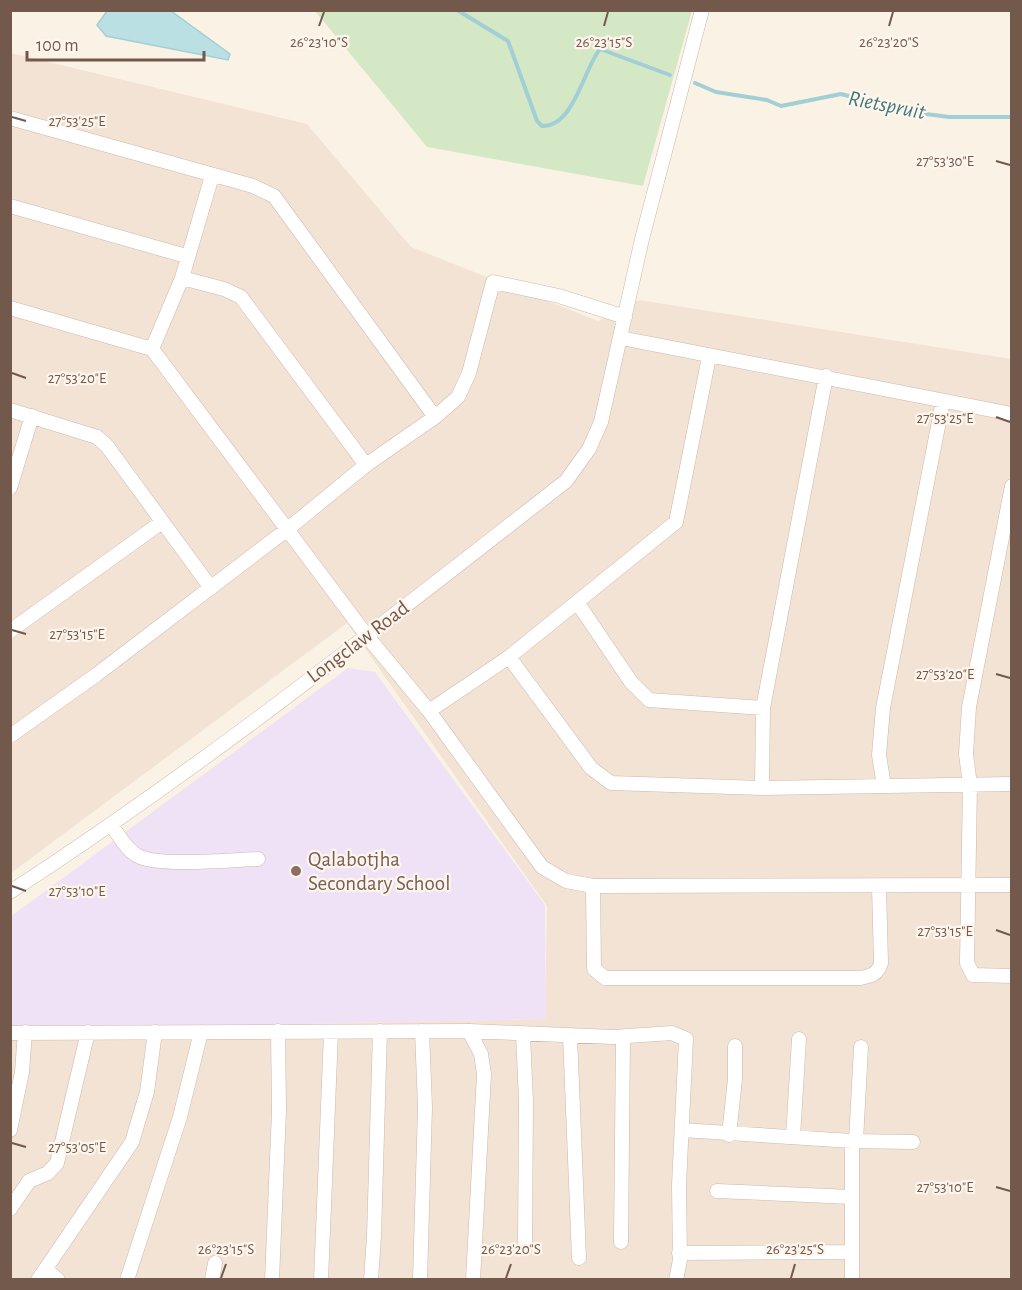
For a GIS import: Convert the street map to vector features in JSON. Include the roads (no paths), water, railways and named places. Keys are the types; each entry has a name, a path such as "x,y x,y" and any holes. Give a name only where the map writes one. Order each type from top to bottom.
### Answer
{"street":[{"name":"Longclaw Road","path":"10,892 111,825 367,636 566,481 589,449 601,422 642,238 702,10"},
{"path":"10,118 253,186 274,196 435,417"},
{"path":"152,349 182,278 186,256 212,176"},
{"path":"10,206 186,256"},
{"path":"182,278 224,289 241,297 366,465"},
{"path":"10,736 211,588 366,465 435,417 458,397 465,387 493,282 559,297 623,327 709,357 826,376 1011,414"},
{"path":"10,308 152,349 289,528 367,636 429,711 542,867 566,881 593,886 1011,885"},
{"path":"429,711 509,657 676,522 709,357"},
{"path":"762,788 763,708 826,376"},
{"path":"884,786 879,755 883,708 943,401"},
{"path":"10,410 98,437 107,446 211,588"},
{"path":"10,488 32,416"},
{"path":"1011,486 969,707 966,754 970,785 967,963 970,972 979,976 1011,976"},
{"path":"10,631 162,522"},
{"path":"577,602 631,682 649,700 763,708"},
{"path":"509,657 591,768 604,780 622,785 762,788 1011,784"},
{"path":"111,825 130,851 144,858 164,861 258,860"},
{"path":"593,886 594,969 605,978 860,978 872,975 878,971 881,963 879,886"},
{"path":"272,1280 279,1111 278,1031"},
{"path":"370,1280 374,1236 380,1031"},
{"path":"420,1280 426,1107 422,1031"},
{"path":"469,1031 481,1054 484,1074 473,1280"},
{"path":"10,1033 469,1031 623,1037 672,1034 686,1039 679,1185 680,1253 676,1280"},
{"path":"10,1130 21,1083 25,1032"},
{"path":"10,1209 29,1181 48,1173 57,1163 88,1032"},
{"path":"58,1280 42,1274 132,1142 147,1092 155,1032"},
{"path":"128,1280 194,1070 201,1032"},
{"path":"321,1280 331,1032"},
{"path":"523,1034 526,1102 525,1244"},
{"path":"570,1035 579,1258"},
{"path":"621,1242 623,1037"},
{"path":"793,1137 799,1039"},
{"path":"729,1135 735,1079 735,1047"},
{"path":"852,1280 851,1197 861,1047"},
{"path":"682,1130 729,1135 913,1142"},
{"path":"717,1191 851,1197"},
{"path":"680,1253 852,1252"},
{"path":"212,1280 215,1263"}],"water":[{"path":"107,11 171,11 230,54 228,60 106,36 97,25"}],"waterway":[{"path":"457,10 508,41 537,121 542,126 553,124 570,107 600,49 670,75"},
{"name":"Rietspruit","path":"695,83 716,92 767,100 781,106 841,94 911,112 949,117 1012,117"}],"place":[{"name":"Qalabotjha Secondary School","path":"296,871"}]}
